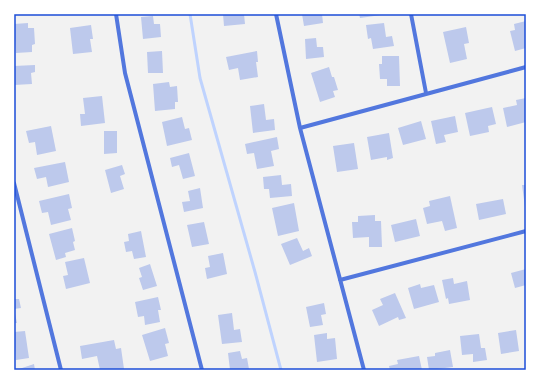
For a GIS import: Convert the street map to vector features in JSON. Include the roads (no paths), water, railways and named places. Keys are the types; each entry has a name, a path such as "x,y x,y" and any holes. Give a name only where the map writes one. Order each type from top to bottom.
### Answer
{"street":[{"path":"116,14 125,73 202,370"},
{"path":"276,14 300,128 364,370"},
{"path":"411,14 426,94"},
{"path":"300,128 526,67"},
{"path":"14,183 61,370"},
{"path":"340,280 526,231"}],"waterway":[{"path":"190,14 200,78 281,370"}]}
